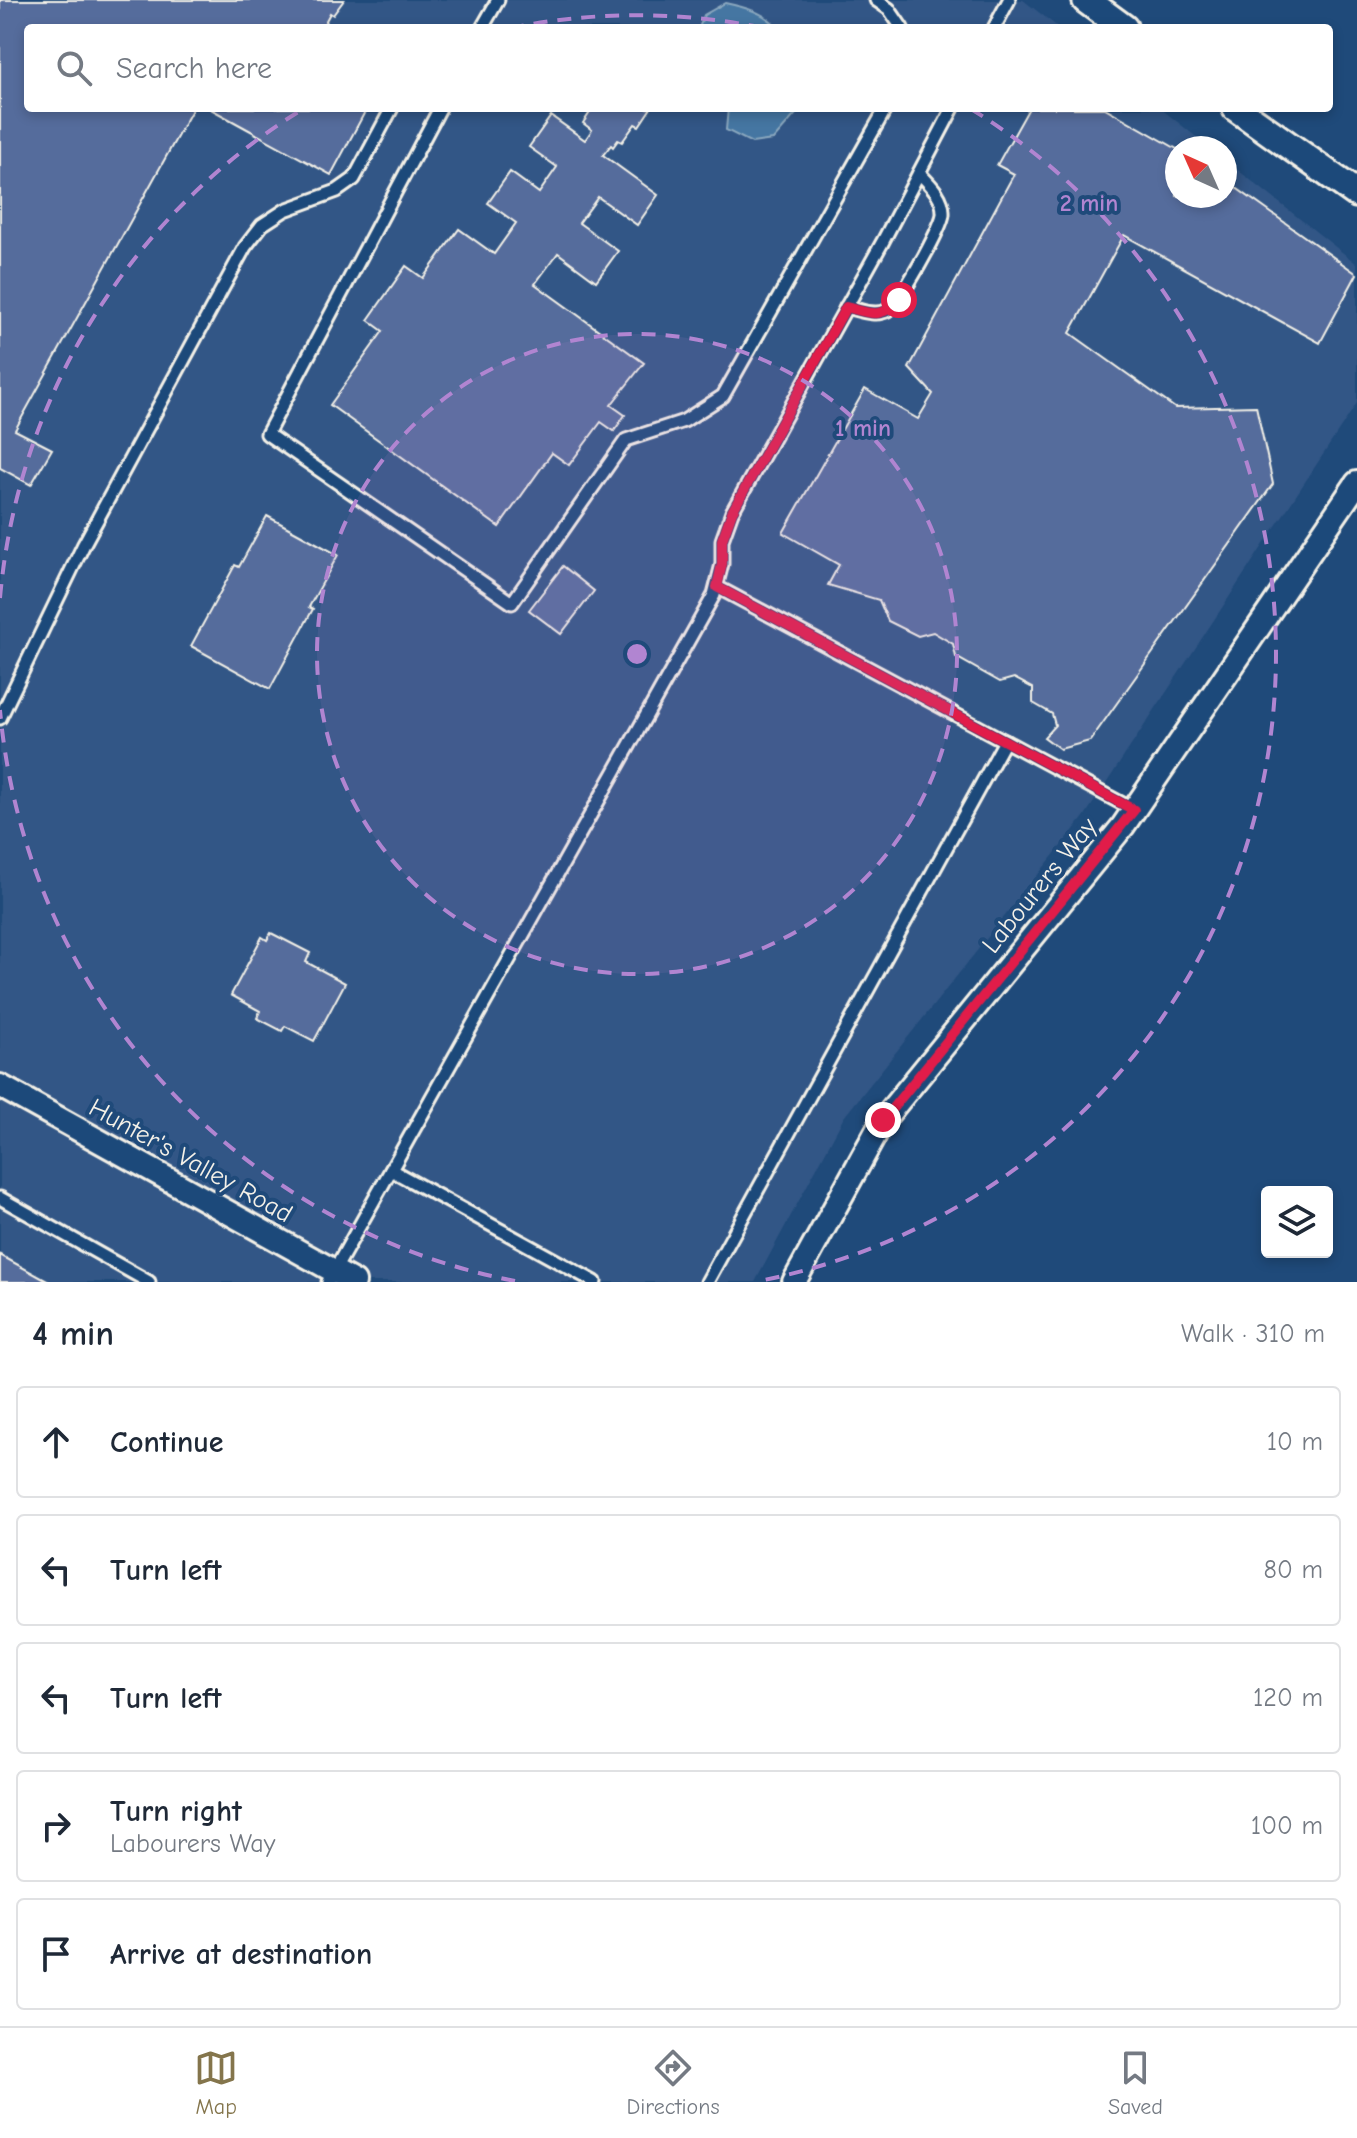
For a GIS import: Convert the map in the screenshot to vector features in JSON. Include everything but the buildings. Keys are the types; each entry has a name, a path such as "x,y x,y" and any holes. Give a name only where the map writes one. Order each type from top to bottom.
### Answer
{"street":[{"path":"1086,0 1119,24"},
{"path":"1242,112 1357,194"},
{"name":"Labourers Way","path":"794,1282 883,1120 1134,810 1357,483"},
{"name":"Hunter's Valley Road","path":"0,1086 339,1278"}],"lane":[{"path":"484,24 498,0"},
{"path":"876,0 889,9 899,24"},
{"path":"996,24 1009,0"},
{"path":"0,718 84,544 245,247 262,225 285,210 337,191 354,179 390,112"},
{"path":"438,112 267,434 512,603 626,440 684,421 723,396 884,112"},
{"path":"339,1278 391,1170 717,587 722,564 722,540 732,512 951,112"},
{"path":"846,307 875,314 889,310 899,300 938,230 943,216 941,201 919,173"},
{"path":"717,587 1134,810"},
{"path":"707,1282 1005,741"},
{"path":"391,1170 595,1282"},
{"path":"0,1198 149,1282"}],"shaded area":[{"path":"0,0 1023,0 1054,24 24,24 24,112 1165,112 1195,136 1165,136 1165,208 1237,208 1237,169 1357,264 1357,403 1084,817 844,1117 755,1282 0,1282"},
{"path":"725,3 747,8 775,24 701,24 704,15"},
{"path":"728,112 798,112 773,140 752,143 726,130"}],"route":[{"path":"883,1120 1134,810 717,587 722,564 722,540 732,512 846,307 875,314 889,310 899,300"}]}
